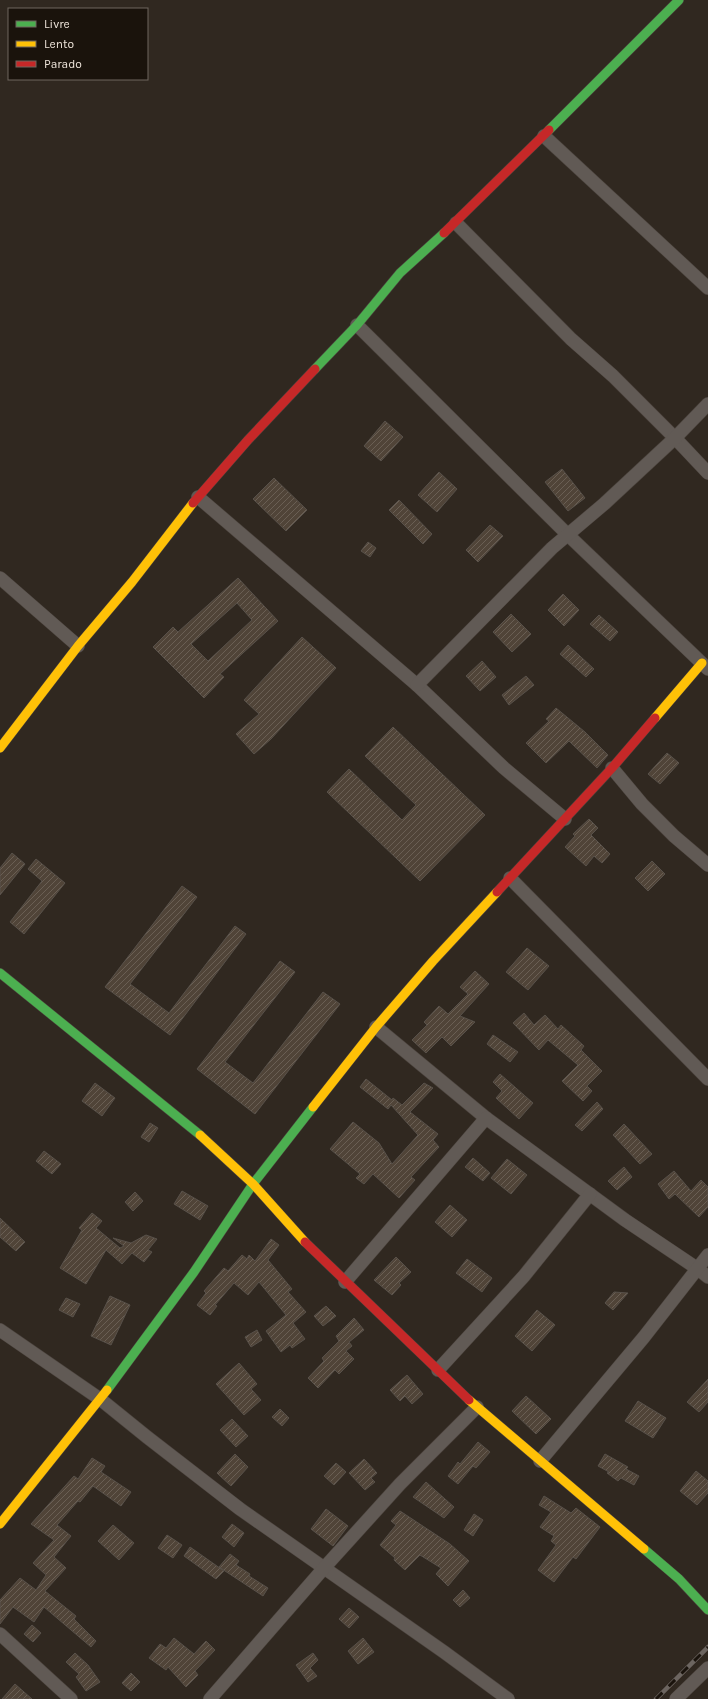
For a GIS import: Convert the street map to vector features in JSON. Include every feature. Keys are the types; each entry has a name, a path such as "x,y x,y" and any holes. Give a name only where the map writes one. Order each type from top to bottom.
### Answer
{"street":[{"path":"0,748 78,646 132,582 198,497 248,440 357,325 400,273 456,223 679,0"},
{"path":"544,136 708,288"},
{"path":"456,223 571,339 613,376 708,473"},
{"path":"0,1524 100,1399 194,1272 254,1184 376,1027 433,961 705,666 567,534 357,325"},
{"path":"417,685 567,534 604,504 675,438 708,404"},
{"path":"198,497 417,685 504,768 565,819"},
{"path":"0,578 78,646"},
{"path":"612,768 642,804 674,836 708,865"},
{"path":"510,878 708,1079"},
{"path":"0,973 191,1126 254,1184 298,1235 345,1282 477,1407 679,1579 708,1610"},
{"path":"376,1027 486,1118 625,1220 703,1273"},
{"path":"345,1282 486,1118"},
{"path":"438,1370 524,1276 590,1194"},
{"path":"540,1461 644,1337 703,1273 708,1255"},
{"path":"0,1330 100,1399 240,1509 444,1652 508,1699"},
{"path":"210,1699 324,1568 400,1484 477,1407"},
{"path":"0,1634 71,1699"},
{"path":"676,1699 708,1668"}],"building":[{"path":"385,421 403,437 381,461 364,446"},
{"path":"562,469 585,498 568,511 545,482"},
{"path":"439,472 457,489 437,512 418,495"},
{"path":"274,478 307,510 286,531 253,499"},
{"path":"399,500 432,534 423,544 389,510"},
{"path":"490,525 503,536 478,562 466,550"},
{"path":"368,542 376,548 370,557 361,551"},
{"path":"238,578 278,621 220,674 224,677 204,698 153,647 173,627 178,632","holes":["237,603 252,620 208,661 191,644"]},
{"path":"563,594 579,610 564,626 548,610"},
{"path":"511,614 531,634 512,652 493,632"},
{"path":"599,615 618,632 610,641 590,624"},
{"path":"302,637 336,668 271,739 254,754 236,734 259,714 244,700"},
{"path":"568,645 594,669 586,677 560,654"},
{"path":"482,661 496,677 480,691 466,676"},
{"path":"526,676 534,685 509,705 502,695"},
{"path":"556,708 585,732 608,755 597,768 569,741 546,763 526,743 549,721 546,719"},
{"path":"393,727 485,815 420,881 327,792 349,769 402,820 416,805 365,756"},
{"path":"667,753 679,763 660,784 648,774"},
{"path":"589,819 598,828 591,835 610,854 602,863 594,856 586,866 565,847 575,836 573,834"},
{"path":"12,853 25,864 0,895 0,868"},
{"path":"36,859 65,883 24,934 10,922 42,881 28,869"},
{"path":"652,861 665,874 648,891 635,878"},
{"path":"182,886 197,897 130,984 169,1013 235,926 246,934 170,1035 105,987"},
{"path":"527,948 549,966 528,990 506,972"},
{"path":"280,961 295,972 225,1062 253,1083 323,992 340,1004 255,1114 197,1069"},
{"path":"475,971 489,984 460,1016 475,1022 451,1046 442,1037 426,1053 412,1040 427,1025 424,1022 439,1006 448,1014 468,994 460,987"},
{"path":"524,1013 534,1025 545,1015 558,1029 561,1025 584,1046 581,1050 602,1071 587,1086 592,1091 583,1101 562,1081 578,1065 548,1040 539,1050 513,1023"},
{"path":"493,1035 518,1052 510,1062 487,1044"},
{"path":"500,1074 533,1103 519,1119 496,1098 502,1091 493,1082"},
{"path":"366,1079 392,1100 393,1098 402,1105 424,1083 433,1088 410,1112 438,1134 433,1140 439,1147 411,1177 415,1180 399,1198 373,1174 364,1184 356,1178 360,1174 330,1149 353,1122 379,1143 392,1164 418,1135 391,1105 388,1109 360,1087"},
{"path":"95,1083 115,1098 102,1116 82,1101"},
{"path":"597,1102 603,1109 582,1131 575,1125"},
{"path":"150,1123 158,1128 149,1142 141,1137"},
{"path":"624,1124 652,1154 640,1164 613,1135"},
{"path":"44,1151 61,1164 52,1174 36,1161"},
{"path":"473,1158 490,1173 483,1181 465,1167"},
{"path":"507,1159 527,1175 511,1194 491,1178"},
{"path":"624,1167 632,1177 617,1190 608,1181"},
{"path":"674,1171 691,1191 701,1180 708,1187 708,1207 699,1217 675,1194 669,1199 658,1184"},
{"path":"182,1191 208,1206 200,1220 174,1204"},
{"path":"135,1192 143,1201 133,1211 125,1202"},
{"path":"450,1205 467,1220 452,1237 435,1222"},
{"path":"92,1213 102,1221 96,1228 120,1248 124,1246 113,1238 131,1243 146,1235 157,1239 148,1250 152,1252 144,1262 132,1253 122,1264 106,1250 86,1284 60,1268 82,1230 79,1228"},
{"path":"0,1218 25,1242 16,1251 0,1237"},
{"path":"271,1239 279,1245 268,1260 292,1289 288,1292 306,1312 293,1323 305,1339 292,1348 290,1345 281,1352 266,1331 286,1315 259,1282 248,1295 234,1283 215,1305 217,1306 210,1315 197,1305 206,1293 204,1291 224,1268 228,1271 242,1255 247,1259 249,1255 255,1261"},
{"path":"396,1257 411,1272 399,1283 401,1285 392,1295 374,1280"},
{"path":"467,1259 492,1278 482,1292 456,1273"},
{"path":"614,1292 628,1293 613,1310 605,1303"},
{"path":"110,1296 130,1305 111,1345 91,1336"},
{"path":"66,1298 80,1304 73,1317 59,1310"},
{"path":"326,1306 336,1316 323,1326 314,1316"},
{"path":"537,1310 555,1325 532,1351 515,1336"},
{"path":"354,1318 364,1330 349,1342 352,1346 346,1351 354,1359 339,1374 335,1370 318,1388 308,1378 324,1361 322,1358 339,1341 336,1336"},
{"path":"257,1330 262,1340 251,1347 245,1337"},
{"path":"239,1363 257,1384 251,1389 261,1400 244,1415 216,1384"},
{"path":"407,1375 423,1394 412,1404 405,1396 400,1401 390,1390"},
{"path":"708,1379 708,1402 699,1412 687,1402"},
{"path":"526,1396 551,1419 536,1434 512,1411"},
{"path":"638,1401 666,1418 653,1438 625,1421"},
{"path":"280,1409 289,1418 282,1426 272,1417"},
{"path":"232,1419 248,1436 236,1447 220,1430"},
{"path":"478,1442 490,1452 476,1468 473,1466 458,1484 448,1476 458,1462 460,1464"},
{"path":"235,1454 248,1467 231,1486 217,1473"},
{"path":"605,1454 628,1467 626,1469 639,1476 634,1485 621,1478 618,1481 607,1473 609,1472 598,1466"},
{"path":"92,1458 105,1466 101,1472 131,1492 121,1506 93,1486 80,1502 78,1501 57,1525 71,1536 54,1557 66,1568 45,1591 76,1616 74,1619 96,1641 91,1647 44,1607 34,1622 13,1607 0,1624 0,1600 20,1578 36,1590 46,1575 33,1563 54,1540 31,1524 74,1476 78,1479"},
{"path":"364,1459 377,1473 371,1478 375,1482 365,1490 349,1473"},
{"path":"336,1463 346,1472 334,1485 324,1476"},
{"path":"696,1471 708,1481 708,1493 697,1505 680,1491"},
{"path":"426,1482 454,1507 444,1518 413,1497"},
{"path":"544,1496 571,1513 576,1508 600,1527 576,1559 573,1557 554,1582 538,1570 556,1545 551,1541 554,1536 540,1527 551,1512 539,1505"},
{"path":"326,1509 348,1526 333,1546 311,1529"},
{"path":"400,1511 450,1544 469,1561 448,1586 436,1574 441,1568 420,1555 405,1570 394,1560 395,1558 380,1545 396,1525 391,1521"},
{"path":"474,1514 483,1520 473,1536 464,1530"},
{"path":"232,1524 244,1533 234,1547 222,1537"},
{"path":"113,1525 134,1543 119,1560 98,1541"},
{"path":"167,1535 182,1545 173,1558 158,1548"},
{"path":"190,1547 224,1571 216,1579 184,1556"},
{"path":"230,1554 239,1561 236,1565 250,1574 249,1576 268,1588 263,1596 219,1567"},
{"path":"463,1590 470,1598 460,1607 453,1600"},
{"path":"349,1608 359,1617 349,1628 339,1619"},
{"path":"32,1625 41,1633 33,1642 24,1634"},
{"path":"174,1638 194,1654 206,1641 215,1650 195,1671 198,1675 186,1687 168,1667 166,1670 149,1658 160,1644 166,1648"},
{"path":"363,1638 374,1652 358,1664 348,1651"},
{"path":"75,1653 88,1665 100,1682 86,1691 76,1677 79,1674 66,1662"},
{"path":"313,1653 318,1660 310,1668 317,1676 308,1682 296,1665"},
{"path":"131,1673 140,1682 131,1691 122,1683"},
{"path":"15,1684 32,1699 2,1699"}],"railway":[{"path":"656,1699 708,1647"}],"traffic: fast":[{"path":"549,130 679,0"},
{"path":"315,369 357,325 400,273 444,233"},
{"path":"0,973 200,1135"},
{"path":"107,1390 194,1272 253,1184 313,1107"},
{"path":"644,1549 679,1579 708,1610"}],"traffic: slow":[{"path":"0,748 78,646 132,582 193,503"},
{"path":"655,718 702,663"},
{"path":"313,1107 376,1027 433,961 497,892"},
{"path":"200,1135 253,1184 305,1242"},
{"path":"0,1524 107,1390"},
{"path":"469,1400 644,1549"}],"traffic: jam":[{"path":"444,233 549,130"},
{"path":"193,503 248,440 315,369"},
{"path":"497,892 612,768 655,718"},
{"path":"305,1242 469,1400"}]}
